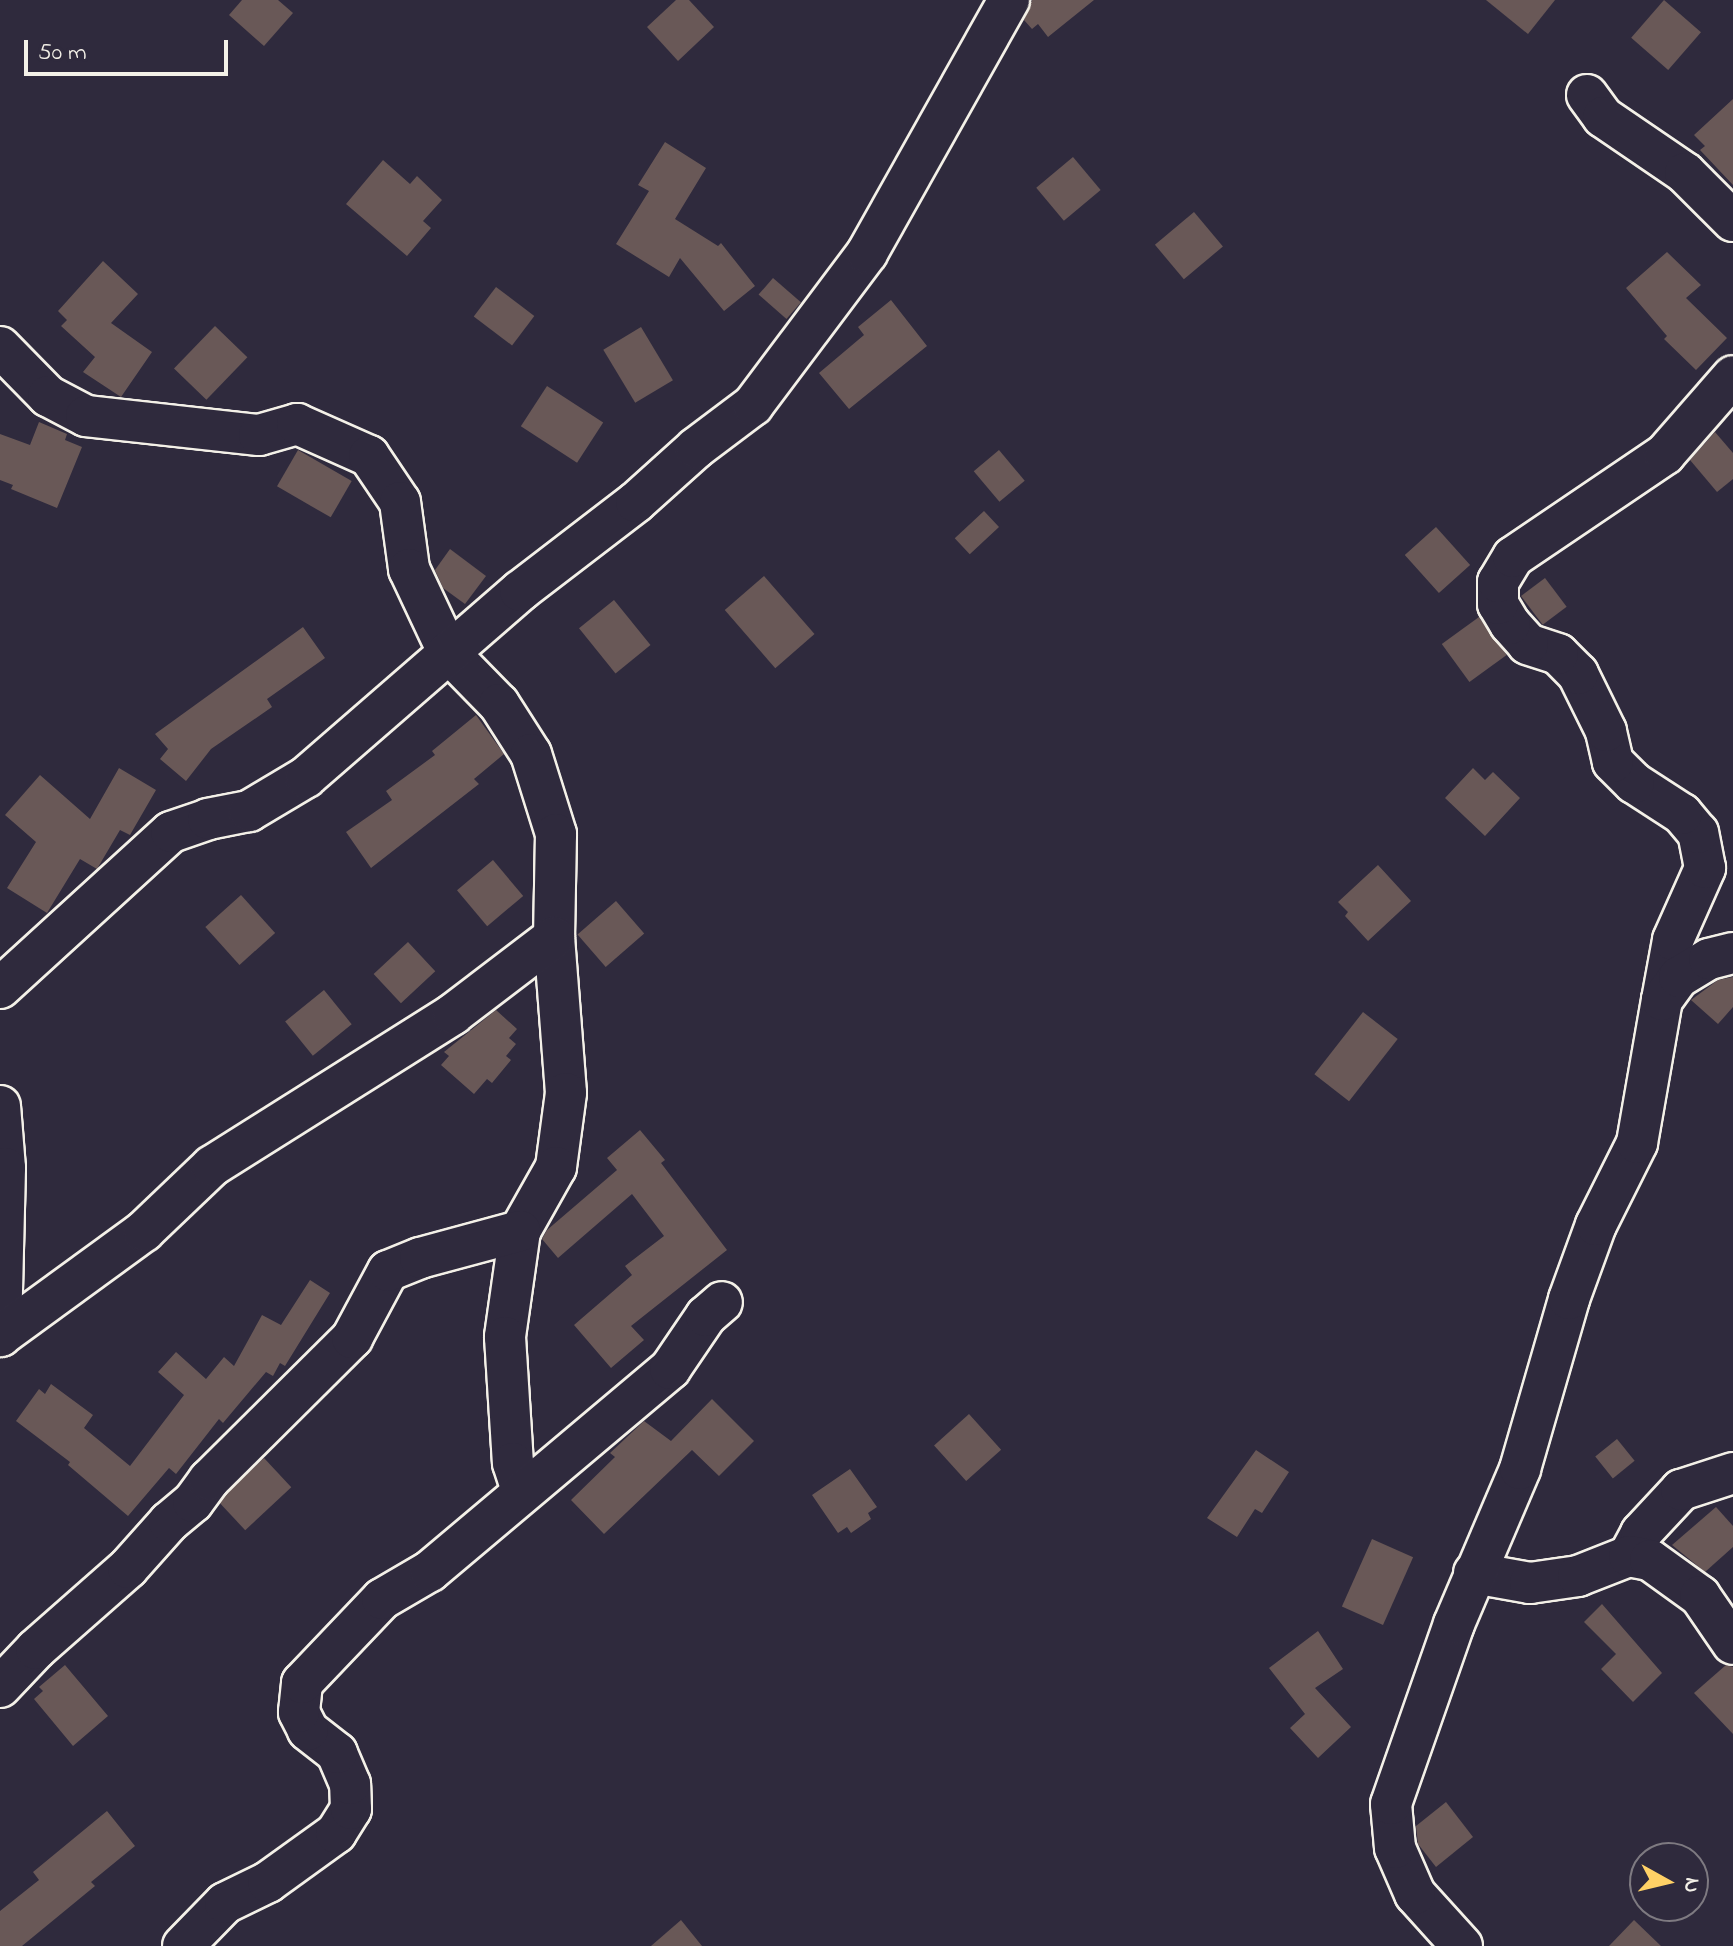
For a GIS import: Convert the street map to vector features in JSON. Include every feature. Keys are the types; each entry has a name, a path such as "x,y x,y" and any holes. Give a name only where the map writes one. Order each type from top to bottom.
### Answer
{"street":[{"path":"0,988 171,832 249,811 277,797 329,758 381,708 448,652 753,405 867,253 1009,0"},
{"path":"1587,95 1603,117 1685,173 1733,221"},
{"path":"0,347 48,396 86,416 259,435 297,424 369,456 400,502 409,569 448,652 499,704 531,754 556,834 554,937 566,1093 556,1167 520,1231 505,1337 513,1463 522,1491"},
{"path":"1459,1944 1415,1894 1395,1848 1391,1804 1474,1573 1520,1469 1569,1299 1596,1225 1637,1143 1673,940 1705,868 1698,833 1682,814 1634,783 1613,762 1606,731 1578,674 1558,654 1528,644 1510,624 1498,604 1498,582 1513,557 1665,454 1733,376"},
{"path":"0,1336 144,1231 212,1166 453,1014 554,937"},
{"path":"1662,1000 1679,977 1709,959 1733,953"},
{"path":"0,1106 5,1168 0,1336"},
{"path":"0,1687 36,1649 128,1568 169,1522 193,1502 209,1480 352,1338 388,1271 420,1258 520,1231"},
{"path":"183,1946 225,1903 268,1882 336,1833 351,1809 350,1784 337,1753 308,1730 299,1712 302,1683 382,1599 430,1571 670,1369 706,1316 722,1302"},
{"path":"1629,1556 1641,1533 1681,1490 1733,1473"},
{"path":"1474,1573 1530,1583 1578,1576 1629,1556 1650,1560 1700,1596 1733,1644"}],"building":[{"path":"242,0 278,0 293,13 264,46 229,15"},
{"path":"676,0 689,0 714,27 678,61 647,27"},
{"path":"1032,0 1094,0 1048,37 1038,24 1032,29 1024,20"},
{"path":"1486,0 1555,0 1528,34"},
{"path":"1664,0 1701,32 1668,70 1631,38"},
{"path":"1733,99 1733,185 1700,150 1705,146 1694,135"},
{"path":"665,142 706,168 675,219 718,246 721,243 755,286 724,311 680,258 669,277 616,244 649,191 638,185"},
{"path":"1073,157 1101,190 1064,221 1036,188"},
{"path":"383,160 410,184 417,176 442,200 423,221 431,228 407,256 346,204"},
{"path":"1194,212 1223,246 1184,279 1155,245"},
{"path":"1667,252 1701,285 1686,298 1727,338 1696,370 1664,339 1667,336 1626,288"},
{"path":"103,261 138,294 111,323 152,352 121,397 83,372 95,357 61,326 67,320 58,311"},
{"path":"773,278 801,302 786,319 759,295"},
{"path":"496,287 534,316 512,345 474,317"},
{"path":"891,300 927,346 849,409 819,373 864,335 858,327"},
{"path":"215,326 247,357 206,400 174,368"},
{"path":"641,327 673,380 635,403 603,350"},
{"path":"547,386 603,422 577,463 521,426"},
{"path":"39,422 67,434 65,440 82,447 57,508 11,489 13,485 0,480 0,434 30,445"},
{"path":"1715,432 1733,453 1733,479 1717,492 1690,460"},
{"path":"298,450 352,481 331,517 277,486"},
{"path":"999,450 1025,481 999,502 974,471"},
{"path":"984,511 999,527 970,554 955,538"},
{"path":"1436,527 1470,565 1439,593 1405,555"},
{"path":"450,549 486,576 465,604 443,588 435,570"},
{"path":"764,576 815,634 775,668 725,610"},
{"path":"1545,578 1567,607 1543,625 1521,596"},
{"path":"614,600 651,645 616,673 579,628"},
{"path":"1479,617 1507,655 1469,682 1442,644"},
{"path":"303,627 325,658 267,699 272,707 211,749 186,781 160,759 168,749 155,734"},
{"path":"476,715 504,754 474,779 479,784 371,868 346,832 392,800 386,791 435,755 432,751"},
{"path":"119,768 156,790 130,835 120,830 97,869 80,859 47,913 7,888 36,842 5,815 40,775 90,819"},
{"path":"1473,768 1485,780 1493,772 1520,798 1485,836 1445,798"},
{"path":"493,860 523,896 487,926 457,890"},
{"path":"1378,865 1411,901 1368,941 1345,916 1348,912 1338,902"},
{"path":"241,895 275,933 239,965 205,927"},
{"path":"616,901 644,933 606,967 578,934"},
{"path":"408,942 435,971 401,1003 374,974"},
{"path":"1733,977 1733,1007 1718,1024 1691,1000 1718,980"},
{"path":"324,990 352,1024 313,1056 285,1021"},
{"path":"496,1010 517,1029 509,1038 516,1044 506,1056 511,1060 492,1083 487,1079 474,1094 441,1065 449,1056 444,1052"},
{"path":"1363,1012 1398,1039 1349,1101 1314,1074"},
{"path":"640,1130 665,1160 661,1163 727,1250 631,1326 644,1340 611,1368 574,1325 632,1275 625,1266 664,1236 632,1194 558,1258 542,1239 547,1230 617,1170 607,1158"},
{"path":"310,1280 330,1293 285,1366 280,1363 273,1376 266,1372 223,1423 219,1419 176,1474 169,1468 128,1516 68,1465 70,1462 16,1421 39,1389 45,1394 51,1384 93,1415 84,1428 130,1466 184,1395 158,1372 176,1352 206,1379 224,1357 234,1366 262,1315 281,1325"},
{"path":"712,1399 754,1441 719,1476 692,1450 604,1534 571,1500 615,1457 610,1453 644,1421 671,1441"},
{"path":"969,1414 1001,1450 966,1481 934,1445"},
{"path":"1617,1439 1635,1461 1613,1478 1595,1457"},
{"path":"1256,1450 1289,1472 1262,1513 1255,1509 1237,1537 1207,1518"},
{"path":"264,1458 291,1487 245,1530 218,1501"},
{"path":"850,1469 877,1507 868,1513 871,1519 851,1533 847,1527 838,1533 812,1495"},
{"path":"1716,1507 1733,1526 1733,1547 1705,1572 1672,1545"},
{"path":"1372,1539 1413,1557 1383,1625 1342,1607"},
{"path":"1602,1604 1662,1673 1633,1702 1601,1669 1616,1654 1584,1622"},
{"path":"1318,1631 1343,1669 1315,1688 1351,1727 1318,1758 1290,1728 1305,1714 1269,1668"},
{"path":"65,1665 108,1716 73,1746 34,1699 43,1691 39,1687"},
{"path":"1726,1665 1733,1667 1733,1734 1694,1693"},
{"path":"1446,1802 1473,1837 1436,1867 1418,1844 1416,1826"},
{"path":"107,1811 135,1846 91,1882 95,1886 22,1946 0,1946 0,1911 39,1880 33,1872"},
{"path":"681,1920 702,1946 651,1946"},
{"path":"1632,1922 1636,1922 1661,1946 1609,1946"}]}
